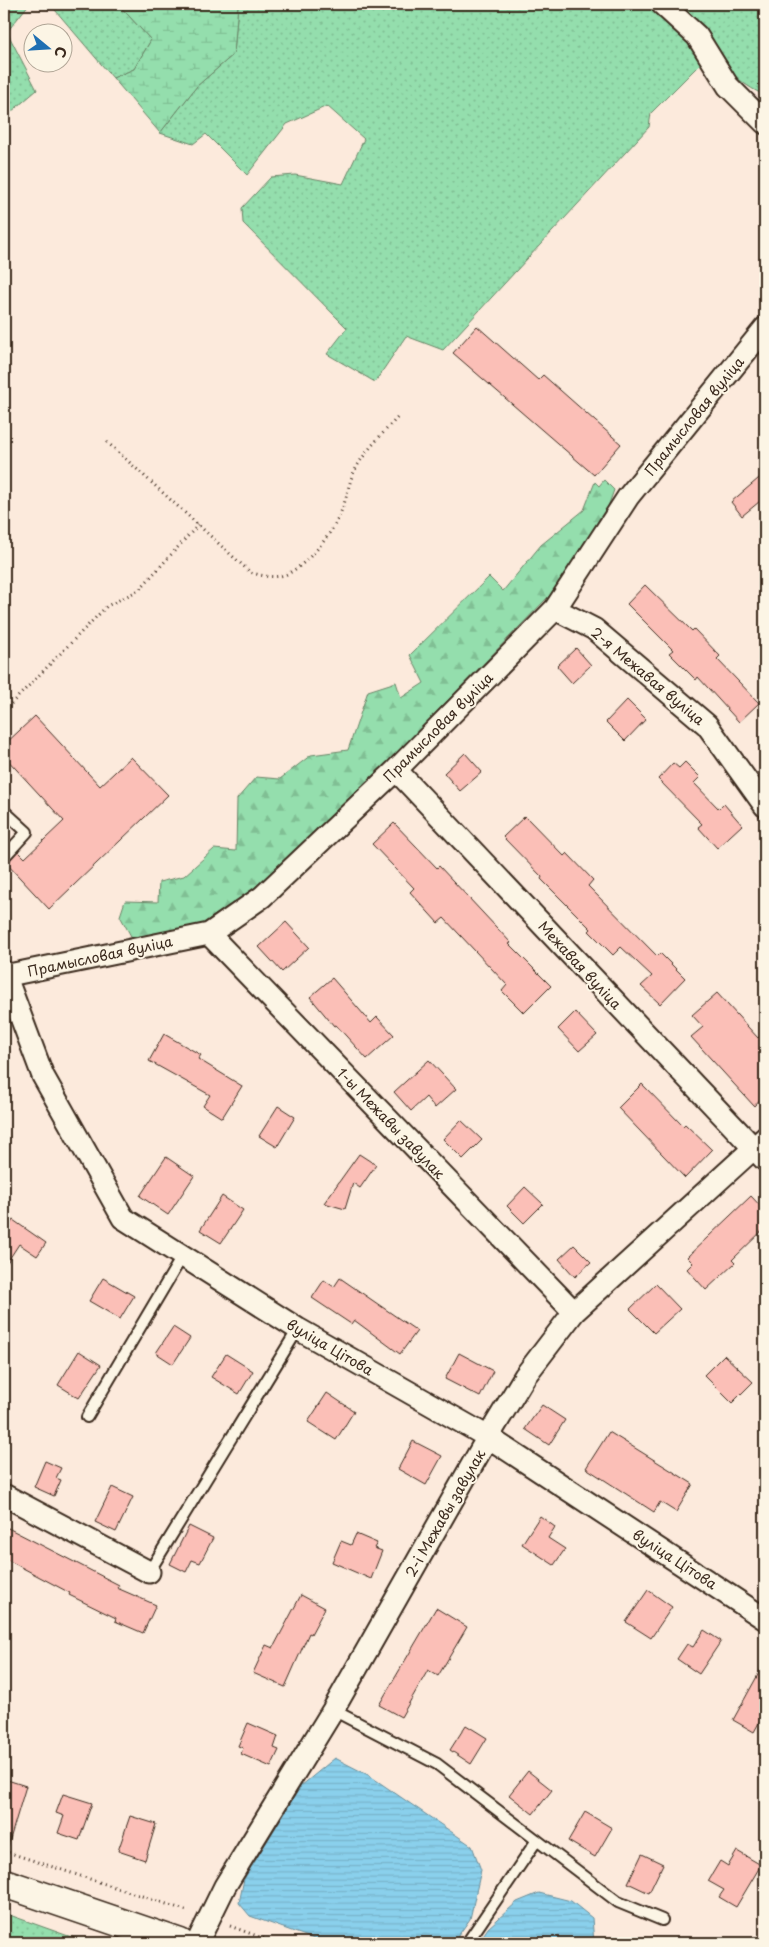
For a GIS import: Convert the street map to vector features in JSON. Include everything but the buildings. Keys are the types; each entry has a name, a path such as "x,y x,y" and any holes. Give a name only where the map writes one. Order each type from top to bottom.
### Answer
{"main road":[{"path":"4,1883 139,1937 180,1943"}],"street":[{"path":"662,4 697,36 728,86 763,120"},
{"name":"Прамысловая вуліца","path":"4,975 209,934 262,897 396,770 555,609 628,497 765,328"},
{"name":"2-я Межавая вуліца","path":"555,609 594,630 707,724 765,806"},
{"name":"Межавая вуліца","path":"396,770 761,1149"},
{"name":"1-ы Межавы завулак","path":"209,934 574,1312"},
{"name":"вуліца Цітова","path":"4,975 43,1076 123,1218 298,1329 488,1437 765,1619"},
{"name":"2-і Межавы завулак","path":"197,1943 225,1886 333,1710 488,1437 525,1376 574,1312 761,1149"},
{"path":"4,1495 149,1572"}],"lane":[{"path":"4,811 27,832 4,858"},
{"path":"86,1417 183,1255"},
{"path":"149,1572 298,1329"},
{"path":"333,1710 437,1764 618,1902 662,1920"},
{"path":"467,1943 537,1840"}],"path":[{"path":"107,442 250,572 264,577 287,574 304,562 326,538 340,514 355,469 382,434 399,416"},
{"path":"4,711 107,606 139,590 198,525"},
{"path":"4,1851 209,1918 276,1943"}],"green space":[{"path":"4,4 29,4 7,32 22,61 22,72 28,72 37,90 4,118"},
{"path":"50,4 118,4 151,40 134,69 113,78 72,30 72,22 65,22"},
{"path":"118,4 238,4 234,54 197,86 160,133 113,78 134,69 151,40"},
{"path":"238,4 652,4 692,40 704,60 651,113 649,127 443,350 406,336 375,382 327,354 347,328 243,223 242,208 271,177 295,175 343,184 364,139 327,106 287,124 247,175 206,134 193,144 160,133 197,86 234,54"},
{"path":"672,4 765,4 765,95 738,79 726,68"},
{"path":"604,480 614,490 600,529 553,592 388,762 255,888 202,924 132,938 120,916 125,901 158,902 159,882 184,876 214,849 236,851 237,799 256,777 280,779 311,755 348,750 368,691 396,682 401,698 424,683 410,655 489,577 503,591 541,545 584,510 595,482 599,486"},
{"path":"4,1913 88,1943 4,1943"}],"water":[{"path":"335,1758 370,1776 472,1846 481,1870 470,1919 453,1943 325,1943 250,1916 239,1903 244,1879 301,1786"},
{"path":"539,1893 571,1901 592,1918 594,1943 478,1943 488,1928 517,1902"}]}
